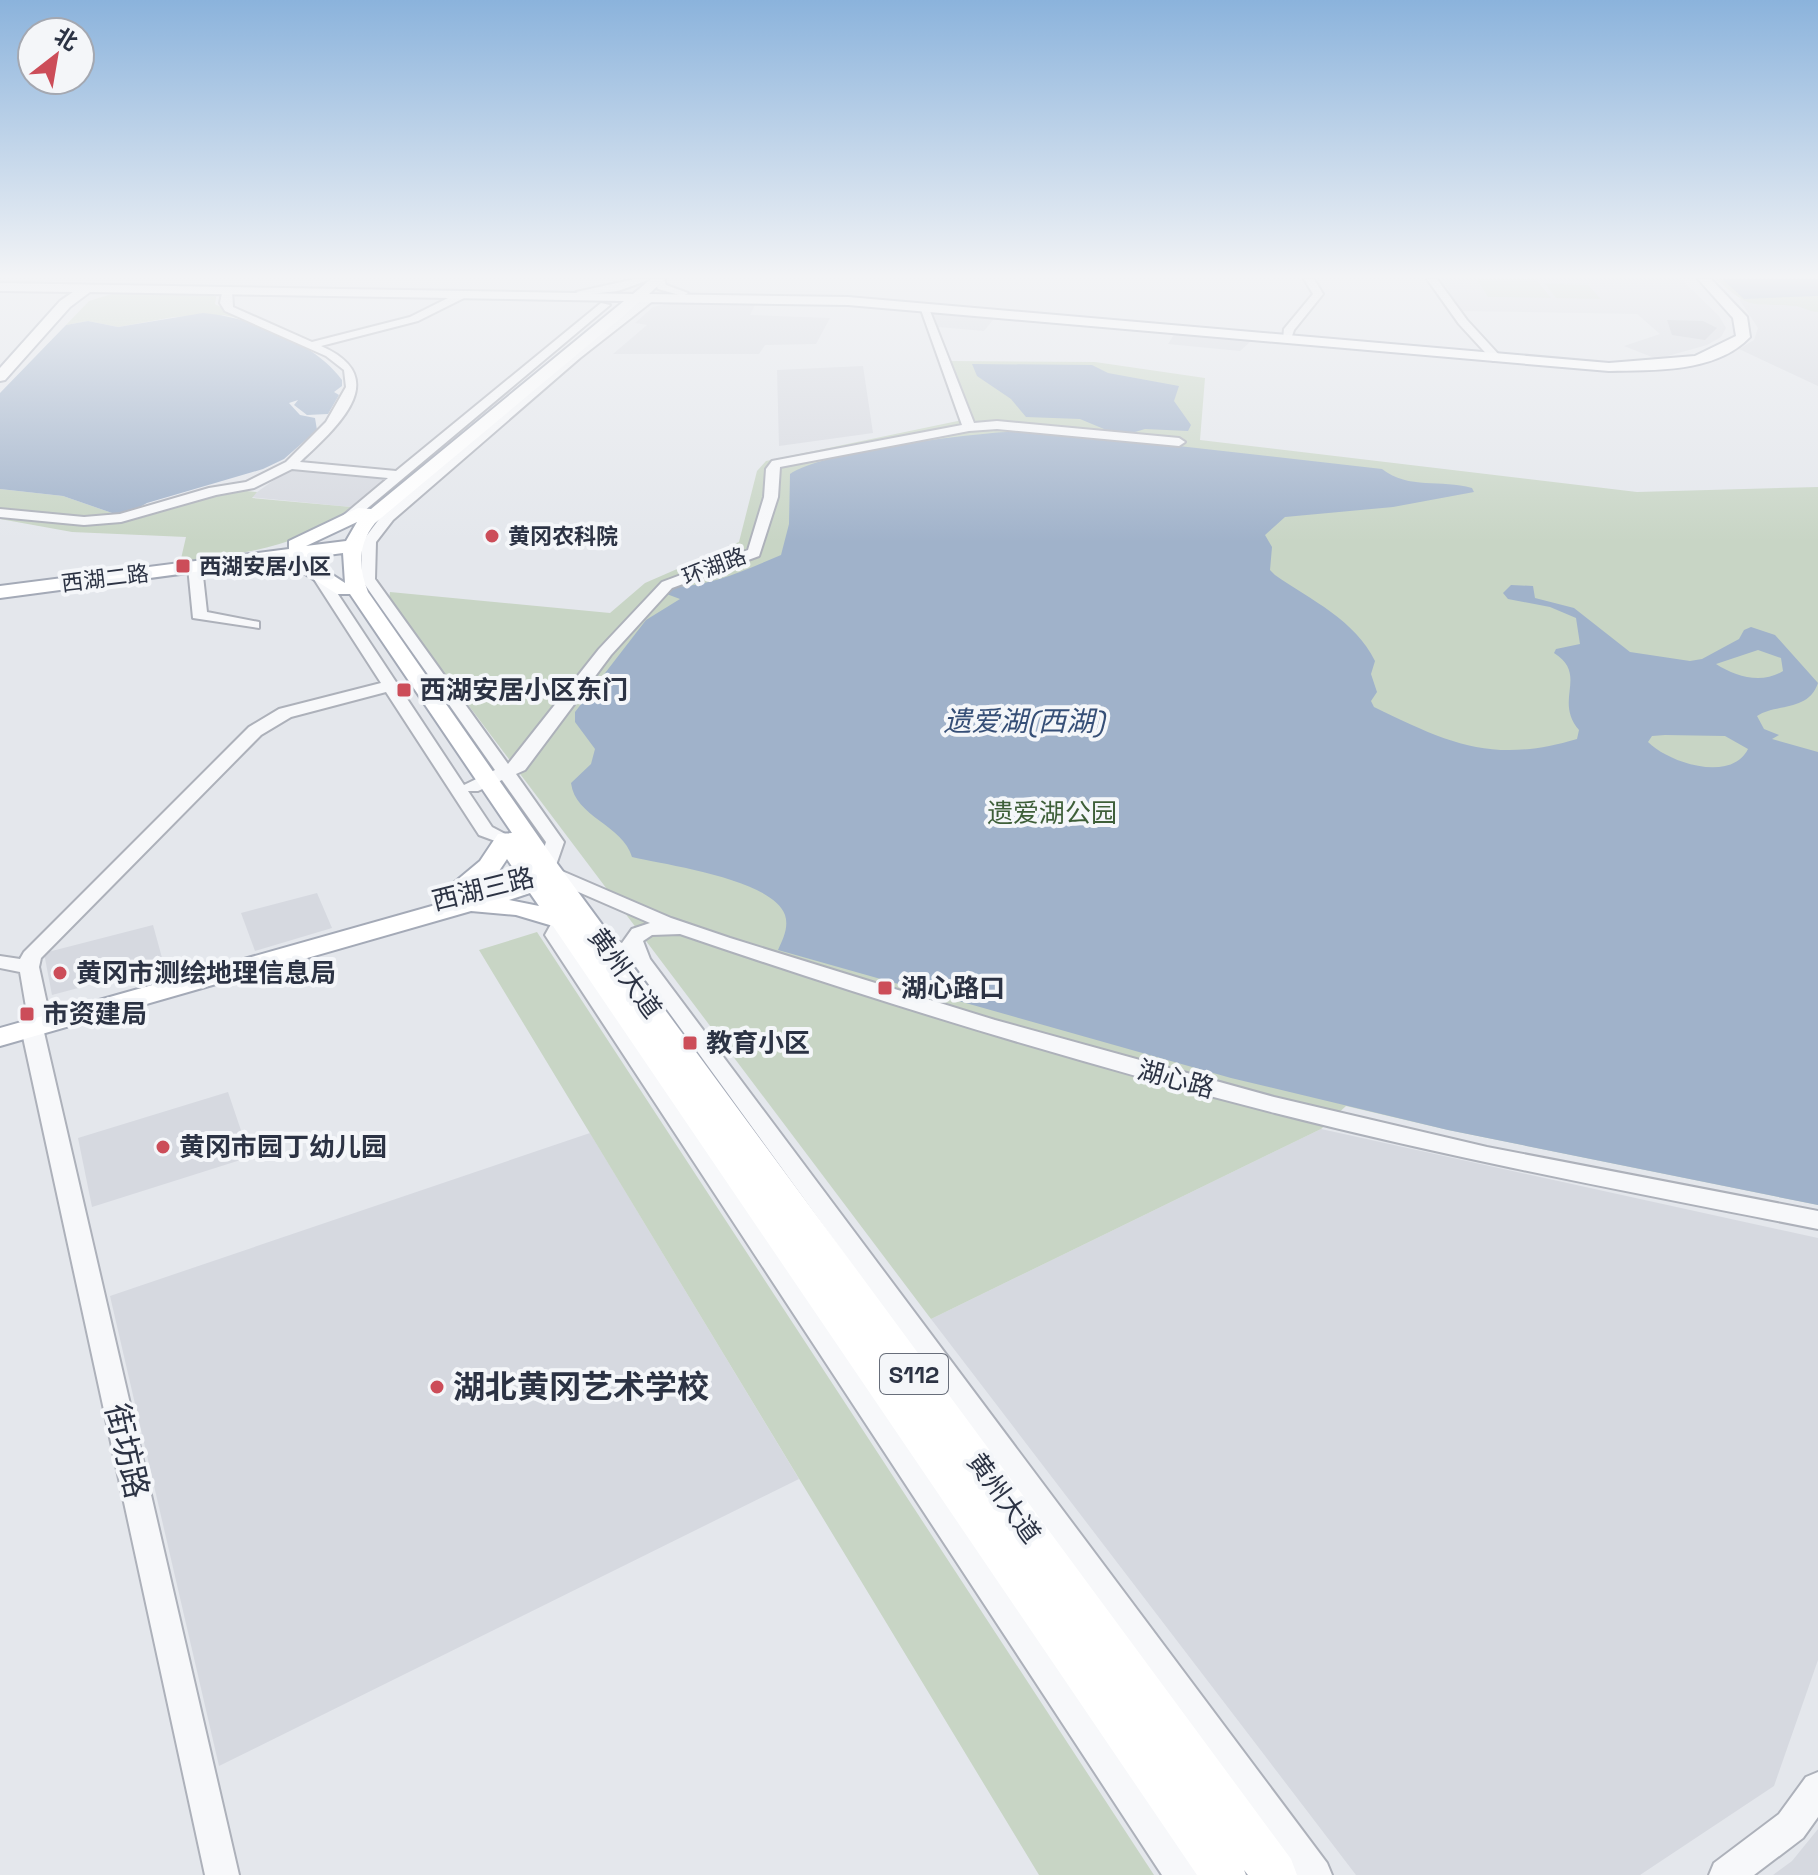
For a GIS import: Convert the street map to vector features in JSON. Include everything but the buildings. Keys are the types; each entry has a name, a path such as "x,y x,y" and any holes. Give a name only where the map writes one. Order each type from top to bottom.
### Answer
{"main road":[{"path":"239,561 290,547 364,512 537,366"},
{"path":"345,547 382,507 551,366"},
{"path":"345,547 364,512"},
{"name":"西湖二路","path":"0,592 345,547"},
{"name":"黄州大道","path":"345,547 339,573 344,590 489,781 506,839 602,941 1275,1875"},
{"name":"黄州大道","path":"345,547 358,592 489,781 541,875 562,921 1224,1875"},
{"path":"239,561 291,562 317,573 344,590"},
{"path":"456,900 490,866 506,839"},
{"name":"西湖三路","path":"0,1024 35,1020 541,875"},
{"path":"456,900 518,908 562,921"},
{"name":"西湖三路","path":"0,1037 35,1020"}],"street":[{"path":"0,513 84,521 121,518 214,491 249,485 290,465 315,442 352,390 352,376 346,366"},
{"path":"339,525 395,475 533,366"},
{"path":"489,781 368,579 369,542 388,517 564,366"},
{"path":"946,366 969,427"},
{"name":"环湖路","path":"489,781 519,766 605,652 667,585 754,553 771,497 772,469 776,464 969,427 1014,426 1179,442"},
{"path":"290,465 395,475"},
{"path":"195,567 201,609 198,615 254,625"},
{"path":"317,573 485,831 506,839"},
{"path":"0,962 29,967 31,956 255,731 285,713 390,686"},
{"name":"湖心路","path":"541,875 708,937 987,1025 1274,1105 1487,1155 1818,1220"},
{"path":"562,921 555,935 1182,1875"},
{"path":"708,937 663,928 648,929 632,940 641,960 1315,1875"},
{"path":"602,941 641,960"},
{"name":"街坊路","path":"29,967 35,1020 222,1875"},
{"path":"1726,1875 1791,1826 1818,1789"}],"shaded area":[{"path":"863,366 873,433 779,446 777,370"},
{"path":"1776,366 1818,366 1818,386"},
{"path":"291,468 385,479 351,507 250,497"},
{"path":"317,893 332,928 255,951 241,913"},
{"path":"153,925 164,965 52,995 44,953"},
{"name":"黄冈市园丁幼儿园","path":"228,1092 250,1157 92,1207 78,1138"},
{"path":"1321,1129 1818,1238 1818,1660 1774,1786 1640,1875 1356,1875 931,1319"},
{"name":"湖北黄冈艺术学校","path":"590,1133 799,1479 219,1766 110,1296"},
{"path":"1818,1829 1818,1875 1773,1875 1792,1861"}],"green space":[{"name":"遗爱湖(西湖)","path":"950,366 1126,366 1205,378 1200,440 1637,492 1818,487 1818,1205 1448,1130 1346,1106 1321,1129 931,1319 389,600 390,592 610,613 645,583 739,542 757,471 766,461 972,418"},
{"path":"210,487 257,492 252,498 351,507 312,531 270,547 180,563 186,537 72,532 0,519 0,489 63,496 115,514"},
{"path":"537,932 1154,1875 1039,1875 479,950"}],"water":[{"path":"26,366 330,366 342,380 342,386 334,392 339,395 328,414 307,415 294,405 298,400 289,403 300,415 315,418 317,430 284,459 263,469 147,503 129,513 115,514 63,496 0,489 0,393"},
{"name":"遗爱湖(西湖)","path":"973,366 1095,366 1108,373 1179,386 1174,401 1191,425 1188,431 1145,429 1135,432 1134,441 1382,469 1403,480 1472,488 1474,492 1393,507 1285,517 1265,535 1272,547 1270,570 1344,622 1375,661 1371,674 1377,692 1371,701 1374,707 1449,740 1496,750 1521,750 1577,739 1579,730 1569,708 1569,670 1554,653 1556,649 1580,644 1576,618 1550,607 1508,599 1503,593 1511,585 1533,586 1535,598 1574,608 1630,652 1690,661 1702,659 1739,639 1744,630 1751,627 1775,635 1818,683 1807,699 1800,703 1757,716 1764,729 1779,735 1772,739 1818,752 1818,1205 1448,1130 1231,1078 778,950 786,919 776,902 740,883 632,857 619,837 574,795 571,783 591,764 595,749 575,722 575,712 646,620 680,599 664,593 667,587 697,585 781,555 789,524 790,474 807,466 866,451 973,435 1024,431 1103,436 1104,429 1080,419 1026,417 1011,399 977,376","holes":["1758,650 1781,658 1783,671 1758,678 1732,672 1716,664","1652,736 1725,736 1748,749 1740,759 1714,767 1670,757 1648,742"]}],"place":[{"name":"黄冈农科院","path":"492,536"},
{"name":"西湖安居小区","path":"183,566"},
{"name":"西湖安居小区东门","path":"404,690"},
{"name":"黄冈市测绘地理信息局","path":"60,973"},
{"name":"湖心路口","path":"885,988"},
{"name":"市资建局","path":"27,1014"},
{"name":"教育小区","path":"690,1043"},
{"name":"黄冈市园丁幼儿园","path":"163,1147"},
{"name":"湖北黄冈艺术学校","path":"437,1387"}],"park label":[{"name":"遗爱湖公园","path":"1052,813"}]}
